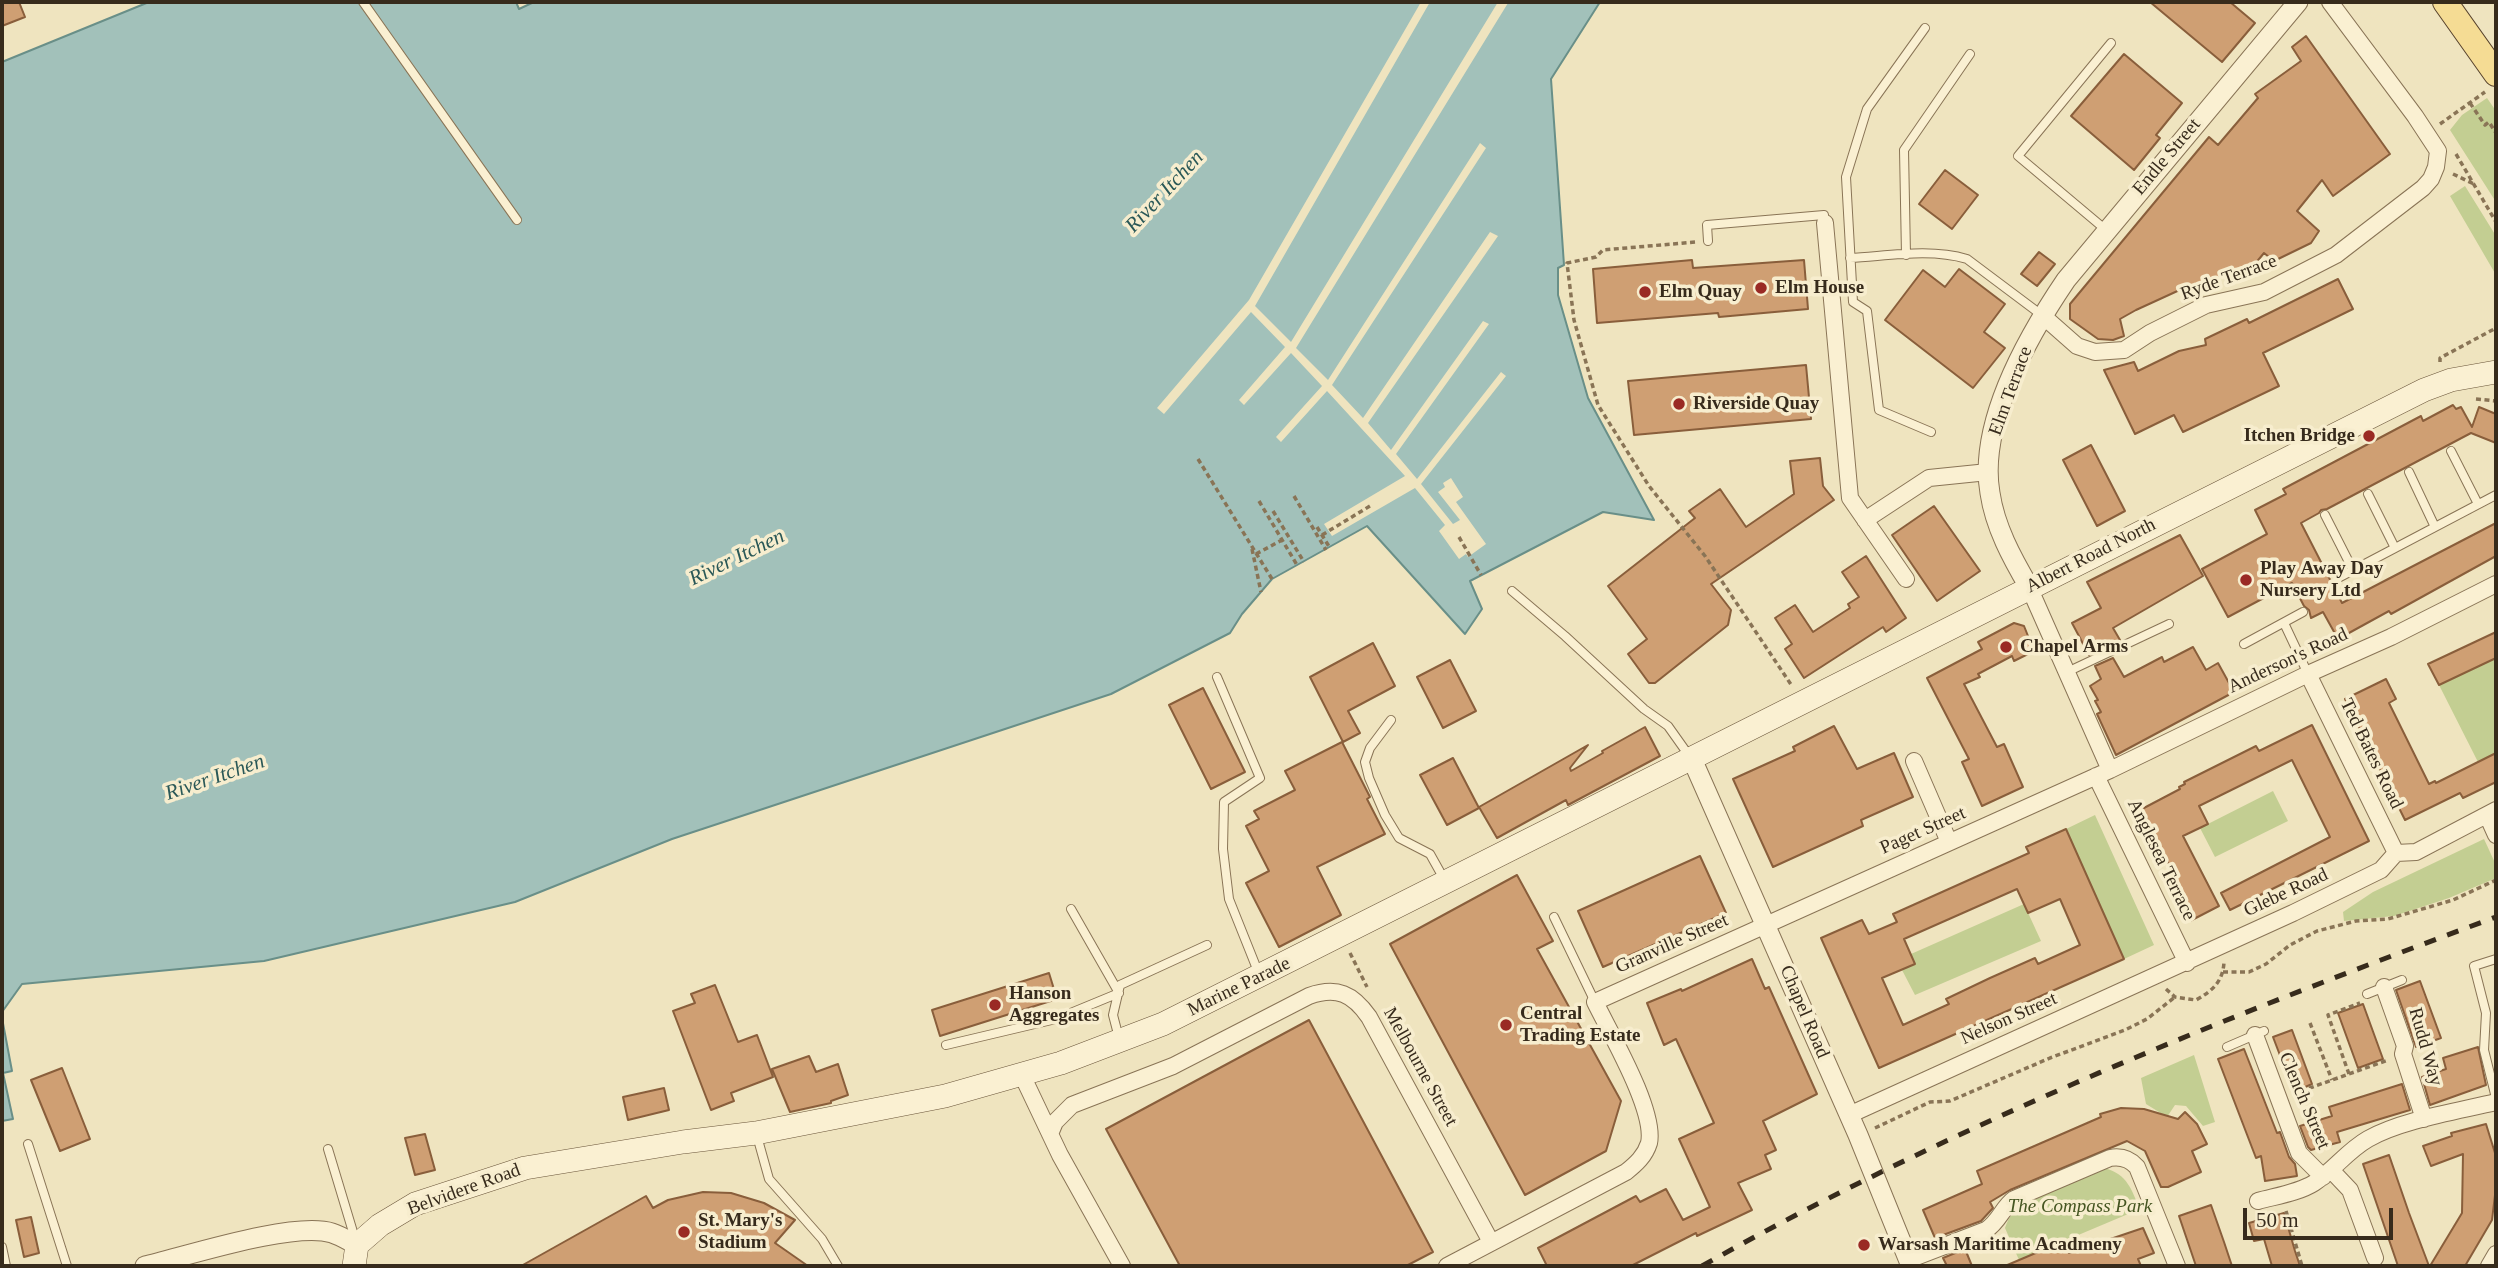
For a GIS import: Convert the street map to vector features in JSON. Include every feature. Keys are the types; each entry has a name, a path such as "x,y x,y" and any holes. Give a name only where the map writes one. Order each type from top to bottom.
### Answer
{"main road":[{"path":"2445,2 2492,82"},
{"name":"Albert Road North","path":"1692,759 2029,587 2437,384 2479,373 2496,372"},
{"name":"Marine Parade","path":"756,1133 945,1096 1022,1075 1163,1024 1692,759"},
{"name":"Belvidere Road","path":"355,1256 380,1225 415,1205 525,1168 756,1133"}],"street":[{"name":"Endle Street","path":"2043,316 2066,280 2106,230 2298,2"},
{"path":"2330,2 2427,134 2437,159"},
{"name":"Ryde Terrace","path":"2043,316 2077,346 2095,352 2124,350 2150,333 2206,305 2264,292 2336,256 2423,188 2431,179 2437,159"},
{"path":"1825,223 1850,498 1906,579"},
{"name":"Elm Terrace","path":"2029,587 1998,524 1989,492 1988,472 1998,414 2018,363 2043,316"},
{"path":"1865,520 1929,478 1988,472"},
{"name":"Anderson's Road","path":"2104,773 2308,674 2391,637 2496,584"},
{"name":"Anglesea Terrace","path":"2029,587 2067,672 2104,773 2187,962"},
{"name":"Ted Bates Road","path":"2308,674 2396,853"},
{"name":"Chapel Road","path":"1692,759 1858,1135 1910,1263"},
{"path":"1914,761 1949,842"},
{"name":"Paget Street","path":"1766,925 2104,773"},
{"path":"2396,853 2416,852 2491,813 2496,835"},
{"name":"Glebe Road","path":"2187,962 2381,870 2396,853"},
{"name":"Granville Street","path":"1595,1002 1766,925"},
{"name":"Nelson Street","path":"1849,1115 2187,962"},
{"name":"Rudd Way","path":"2384,987 2405,1046 2403,1054 2424,1119"},
{"name":"Melbourne Street","path":"1050,1134 1055,1122 1072,1105 1173,1066 1309,996 1322,991 1334,991 1360,1003 1491,1241"},
{"path":"1447,1266 1626,1172 1639,1162 1648,1146 1650,1135 1647,1117 1637,1087 1595,1002"},
{"name":"Clench Street","path":"2260,1033 2278,1100 2299,1153 2307,1163 2350,1190 2375,1258"},
{"path":"1022,1075 1050,1134 1122,1266"},
{"path":"2258,1201 2300,1189 2327,1174 2353,1149 2370,1138 2424,1119 2496,1100"},
{"path":"1910,1263 1986,1230 1997,1222 2014,1199 2110,1158 2119,1157 2133,1163 2140,1172 2177,1266"},
{"path":"145,1266 286,1231 332,1233 355,1256"},
{"path":"2489,1266 2496,1254"}],"lane":[{"path":"363,2 517,220"},
{"path":"1925,28 1867,109 1846,177 1853,302 1867,310 1879,410 1931,432"},
{"path":"2106,230 2018,156 2111,43"},
{"path":"1906,255 1904,150 1970,54"},
{"path":"1708,241 1707,225 1824,215 1825,223"},
{"path":"1850,257 1953,255 1967,258 2043,316"},
{"path":"2451,451 2478,504"},
{"path":"2409,472 2435,527"},
{"path":"2368,494 2395,548"},
{"path":"2340,576 2496,495"},
{"path":"2325,515 2353,570"},
{"path":"1512,591 1644,709 1668,726 1692,759"},
{"path":"2244,645 2303,612"},
{"path":"2284,623 2308,674"},
{"path":"2067,672 2169,624"},
{"path":"1217,677 1260,778 1224,802 1223,849 1229,899 1260,977"},
{"path":"1391,720 1370,747 1365,762 1369,778 1385,815 1399,838 1430,854 1446,882"},
{"path":"1071,909 1119,993"},
{"path":"1554,917 1595,1002"},
{"path":"1120,1041 1113,1015 1120,985 1207,945"},
{"path":"2496,959 2474,966 2486,1013 2484,1050 2496,1100"},
{"path":"2367,994 2402,980"},
{"path":"946,1045 1056,1019 1119,993"},
{"path":"2227,1047 2260,1033"},
{"path":"756,1133 769,1179 822,1239 838,1266"},
{"path":"28,1144 67,1266"},
{"path":"328,1149 355,1256"},
{"path":"2,1247 6,1266"}],"path":[{"path":"2427,134 2470,103 2492,82"},
{"path":"2470,103 2484,125 2489,122 2496,133"},
{"path":"2437,159 2476,186 2496,222"},
{"path":"1596,257 1567,263 1574,320 1598,405 1649,486 1705,556 1803,702"},
{"path":"2437,384 2440,358 2496,328"},
{"path":"1198,459 1272,579"},
{"path":"1294,496 1328,549 1317,527"},
{"path":"1259,501 1297,565"},
{"path":"1322,535 1370,506"},
{"path":"1273,510 1304,562"},
{"path":"1459,537 1481,575"},
{"path":"1256,554 1282,540"},
{"path":"1252,547 1261,592"},
{"path":"2223,972 2249,972 2317,931 2356,921 2388,919 2453,900 2496,880"},
{"path":"1340,936 1369,990 1360,1003"},
{"path":"2158,976 2163,986 2175,997 2196,1000 2216,987 2223,972 2224,957 2220,947"},
{"path":"2349,1074 2328,1015 2369,1000 2367,994"},
{"path":"1858,1135 1930,1102 1950,1101 2050,1058 2125,1030 2147,1019 2175,997"},
{"path":"2310,1023 2332,1080"},
{"path":"2278,1100 2403,1054"},
{"path":"2281,1195 2302,1266"}],"green space":[{"path":"2487,98 2496,111 2496,202 2450,130 2462,115"},
{"path":"2465,186 2496,236 2496,275 2450,196"},
{"path":"2495,658 2496,753 2478,762 2439,685"},
{"path":"2273,791 2288,821 2215,857 2200,828"},
{"path":"2095,815 2154,945 2124,959 2066,829"},
{"path":"2484,839 2496,865 2496,878 2449,898 2394,916 2344,921 2343,912 2373,892"},
{"path":"2024,904 2041,941 1915,995 1902,970 1915,964 1911,954"},
{"path":"2194,1055 2215,1122 2203,1126 2186,1106 2175,1105 2167,1117 2146,1104 2141,1078"},
{"name":"The Compass Park","path":"2105,1168 2124,1179 2140,1209 2019,1260 2005,1228 2016,1210 2026,1202"}],"water":[{"name":"River Itchen","path":"149,2 516,2 519,9 534,2 1600,2 1551,79 1564,265 1558,268 1558,295 1588,398 1654,520 1603,512 1470,581 1482,609 1465,634 1367,526 1272,579 1242,614 1230,633 1111,694 672,839 515,902 264,961 22,984 2,1012 2,62"},
{"path":"2,1018 12,1071 3,1073 13,1119 2,1121"}],"pier":[{"path":"1421,2 1430,2 1255,306 1291,342 1498,2 1508,3 1296,348 1328,380 1480,143 1486,148 1332,385 1363,418 1490,232 1498,236 1368,423 1391,450 1483,321 1489,324 1396,454 1417,479 1501,372 1506,376 1421,484 1453,524 1460,520 1438,492 1445,487 1443,483 1451,478 1463,497 1456,502 1486,544 1468,557 1466,554 1459,559 1439,531 1445,525 1415,488 1332,536 1324,524 1405,476 1327,391 1281,442 1276,437 1322,386 1291,353 1244,405 1239,400 1285,347 1251,312 1164,414 1157,408 1249,300"}],"building":[{"path":"2,2 19,2 25,17 2,26"},
{"path":"2150,2 2230,2 2255,23 2222,62"},
{"path":"2306,36 2390,154 2333,196 2322,180 2297,211 2319,231 2311,243 2274,261 2264,253 2245,276 2240,272 2184,288 2136,310 2120,319 2124,336 2113,340 2098,339 2070,319 2070,304 2209,137 2218,145 2258,98 2255,94 2301,61 2292,47"},
{"path":"2124,54 2182,103 2156,135 2160,138 2134,170 2071,116"},
{"path":"1945,170 1978,195 1952,229 1919,204"},
{"path":"2039,252 2055,264 2037,286 2021,274"},
{"path":"1692,260 1693,268 1804,260 1808,309 1597,323 1593,269"},
{"path":"1959,269 2005,304 1984,332 2005,348 1973,388 1885,320 1923,270 1945,287"},
{"path":"2338,279 2353,309 2263,353 2279,386 2183,432 2174,415 2135,434 2104,370 2134,362 2138,371 2179,351 2206,345 2205,339 2247,319 2249,323"},
{"path":"1806,365 1811,419 1634,435 1628,381"},
{"path":"2453,405 2456,409 2461,407 2472,427 2479,407 2496,414 2496,443 2471,433 2321,510 2301,523 2342,603 2496,523 2496,556 2391,614 2389,611 2338,639 2323,612 2311,618 2292,583 2228,617 2202,569 2267,534 2255,510 2286,494 2283,489 2421,416 2423,421"},
{"path":"2091,445 2125,511 2097,526 2063,460"},
{"path":"1820,458 1823,486 1834,500 1711,584 1731,610 1728,625 1655,683 1649,683 1628,654 1647,639 1608,586 1695,518 1689,511 1720,489 1746,527 1794,494 1790,461"},
{"path":"1934,506 1980,571 1937,601 1892,535"},
{"path":"2180,535 2203,576 2113,628 2120,640 2089,655 2072,623 2101,608 2087,582"},
{"path":"1866,556 1906,618 1886,632 1883,627 1804,678 1785,649 1792,644 1775,618 1795,605 1813,632 1850,608 1848,604 1859,597 1842,572"},
{"path":"2014,623 2024,626 2034,651 2014,661 2012,656 1964,684 1997,747 2004,744 2023,787 1982,806 1962,762 1969,759 1927,678 1982,649 1978,642"},
{"path":"2496,632 2496,658 2439,685 2428,664"},
{"path":"1373,643 1395,686 1348,711 1360,733 1343,742 1310,677"},
{"path":"2193,647 2206,670 2218,663 2234,692 2116,755 2097,714 2101,712 2095,701 2098,700 2090,686 2101,679 2095,666 2113,658 2124,677 2162,657 2164,662"},
{"path":"1450,660 1476,711 1443,728 1417,677"},
{"path":"2386,679 2396,699 2389,703 2429,784 2496,753 2496,782 2463,798 2460,793 2405,820 2345,699"},
{"path":"1203,688 1245,772 1211,789 1169,705"},
{"path":"2312,725 2369,841 2230,910 2221,893 2330,837 2292,760 2199,806 2208,824 2183,836 2219,906 2190,921 2181,903 2186,900 2142,809 2180,789 2184,782 2256,746 2259,751"},
{"path":"1834,726 1857,769 1894,753 1913,797 1861,820 1863,826 1773,867 1733,779 1795,751 1793,747"},
{"path":"1645,727 1660,756 1568,805 1566,800 1497,838 1479,807 1588,745 1570,768 1571,771"},
{"path":"1342,742 1385,834 1317,867 1341,915 1279,947 1246,883 1269,871 1246,826 1259,819 1254,811 1295,790 1285,771"},
{"path":"1453,758 1479,808 1447,825 1420,775"},
{"path":"2066,829 2124,959 1879,1068 1821,938 1862,920 1869,934 1897,922 1893,914 2029,853 2026,847","holes":["2017,889 2028,913 2060,899 2080,945 2038,964 2035,958 1990,978 1946,999 1949,1004 1903,1025 1882,978 1915,964 1904,939"]},
{"path":"1700,856 1726,913 1603,967 1578,911"},
{"name":"Central Trading Estate","path":"1517,875 1553,941 1537,949 1621,1101 1606,1151 1525,1195 1390,944"},
{"path":"1752,959 1765,989 1769,987 1817,1094 1763,1121 1776,1150 1765,1155 1771,1169 1738,1183 1752,1210 1697,1236 1696,1233 1631,1266 1547,1266 1538,1248 1636,1196 1640,1202 1666,1189 1683,1220 1710,1207 1679,1139 1714,1123 1676,1039 1664,1045 1647,1003 1681,989 1682,991"},
{"name":"Hanson Aggregates","path":"1049,973 1057,999 940,1036 932,1010"},
{"path":"2420,981 2441,1038 2416,1047 2396,990"},
{"path":"715,985 738,1042 757,1035 773,1077 731,1093 734,1101 711,1110 673,1011 695,1003 691,994"},
{"path":"2363,1004 2383,1059 2358,1068 2338,1013"},
{"path":"1309,1020 1433,1252 1406,1266 1180,1266 1106,1129"},
{"path":"2292,1030 2312,1084 2294,1092 2273,1037"},
{"path":"2478,1047 2486,1085 2430,1105 2422,1077 2446,1069 2443,1058"},
{"path":"2244,1049 2277,1133 2280,1132 2289,1157 2295,1164 2297,1176 2265,1181 2261,1156 2256,1158 2218,1059"},
{"path":"809,1056 816,1072 838,1064 848,1095 831,1103 790,1112 772,1069"},
{"path":"62,1068 90,1139 60,1151 31,1080"},
{"path":"2402,1084 2410,1110 2337,1132 2340,1142 2311,1150 2308,1147 2300,1126 2332,1116 2329,1107"},
{"path":"664,1088 669,1110 628,1120 623,1097"},
{"path":"2121,1108 2144,1109 2178,1119 2185,1112 2197,1124 2207,1144 2192,1151 2201,1172 2168,1187 2161,1187 2145,1151 2127,1141 2010,1190 1990,1202 1993,1208 1981,1221 1935,1238 1923,1210 1982,1184 1977,1171 2101,1117 2100,1114"},
{"path":"2486,1124 2495,1153 2492,1220 2465,1266 2430,1266 2462,1213 2463,1154 2431,1166 2423,1146 2452,1136 2451,1133"},
{"path":"425,1134 435,1170 415,1175 405,1138"},
{"path":"2389,1155 2429,1266 2398,1266 2363,1164"},
{"name":"St. Mary's Stadium","path":"703,1192 731,1193 764,1203 795,1220 775,1243 808,1266 521,1266 646,1196 653,1208 668,1200"},
{"path":"2211,1205 2232,1266 2196,1266 2179,1216"},
{"path":"2284,1213 2300,1266 2272,1266 2264,1239 2254,1241 2249,1223"},
{"path":"31,1217 39,1253 24,1257 16,1220"},
{"path":"2143,1228 2154,1253 2138,1259 2141,1266 2005,1266 2064,1241 2069,1253"},
{"path":"1965,1249 1972,1266 1947,1266 1943,1258"}],"railway":[{"path":"1702,1266 1894,1166 2092,1076 2294,993 2496,917"}],"place":[{"name":"Elm House","path":"1761,288"},
{"name":"Elm Quay","path":"1645,292"},
{"name":"Riverside Quay","path":"1679,404"},
{"name":"Itchen Bridge","path":"2369,436"},
{"name":"Play Away Day Nursery Ltd","path":"2246,580"},
{"name":"Chapel Arms","path":"2006,647"},
{"name":"Hanson Aggregates","path":"995,1005"},
{"name":"Central Trading Estate","path":"1506,1025"},
{"name":"St. Mary's Stadium","path":"684,1232"},
{"name":"Warsash Maritime Acadmeny","path":"1864,1245"}]}
